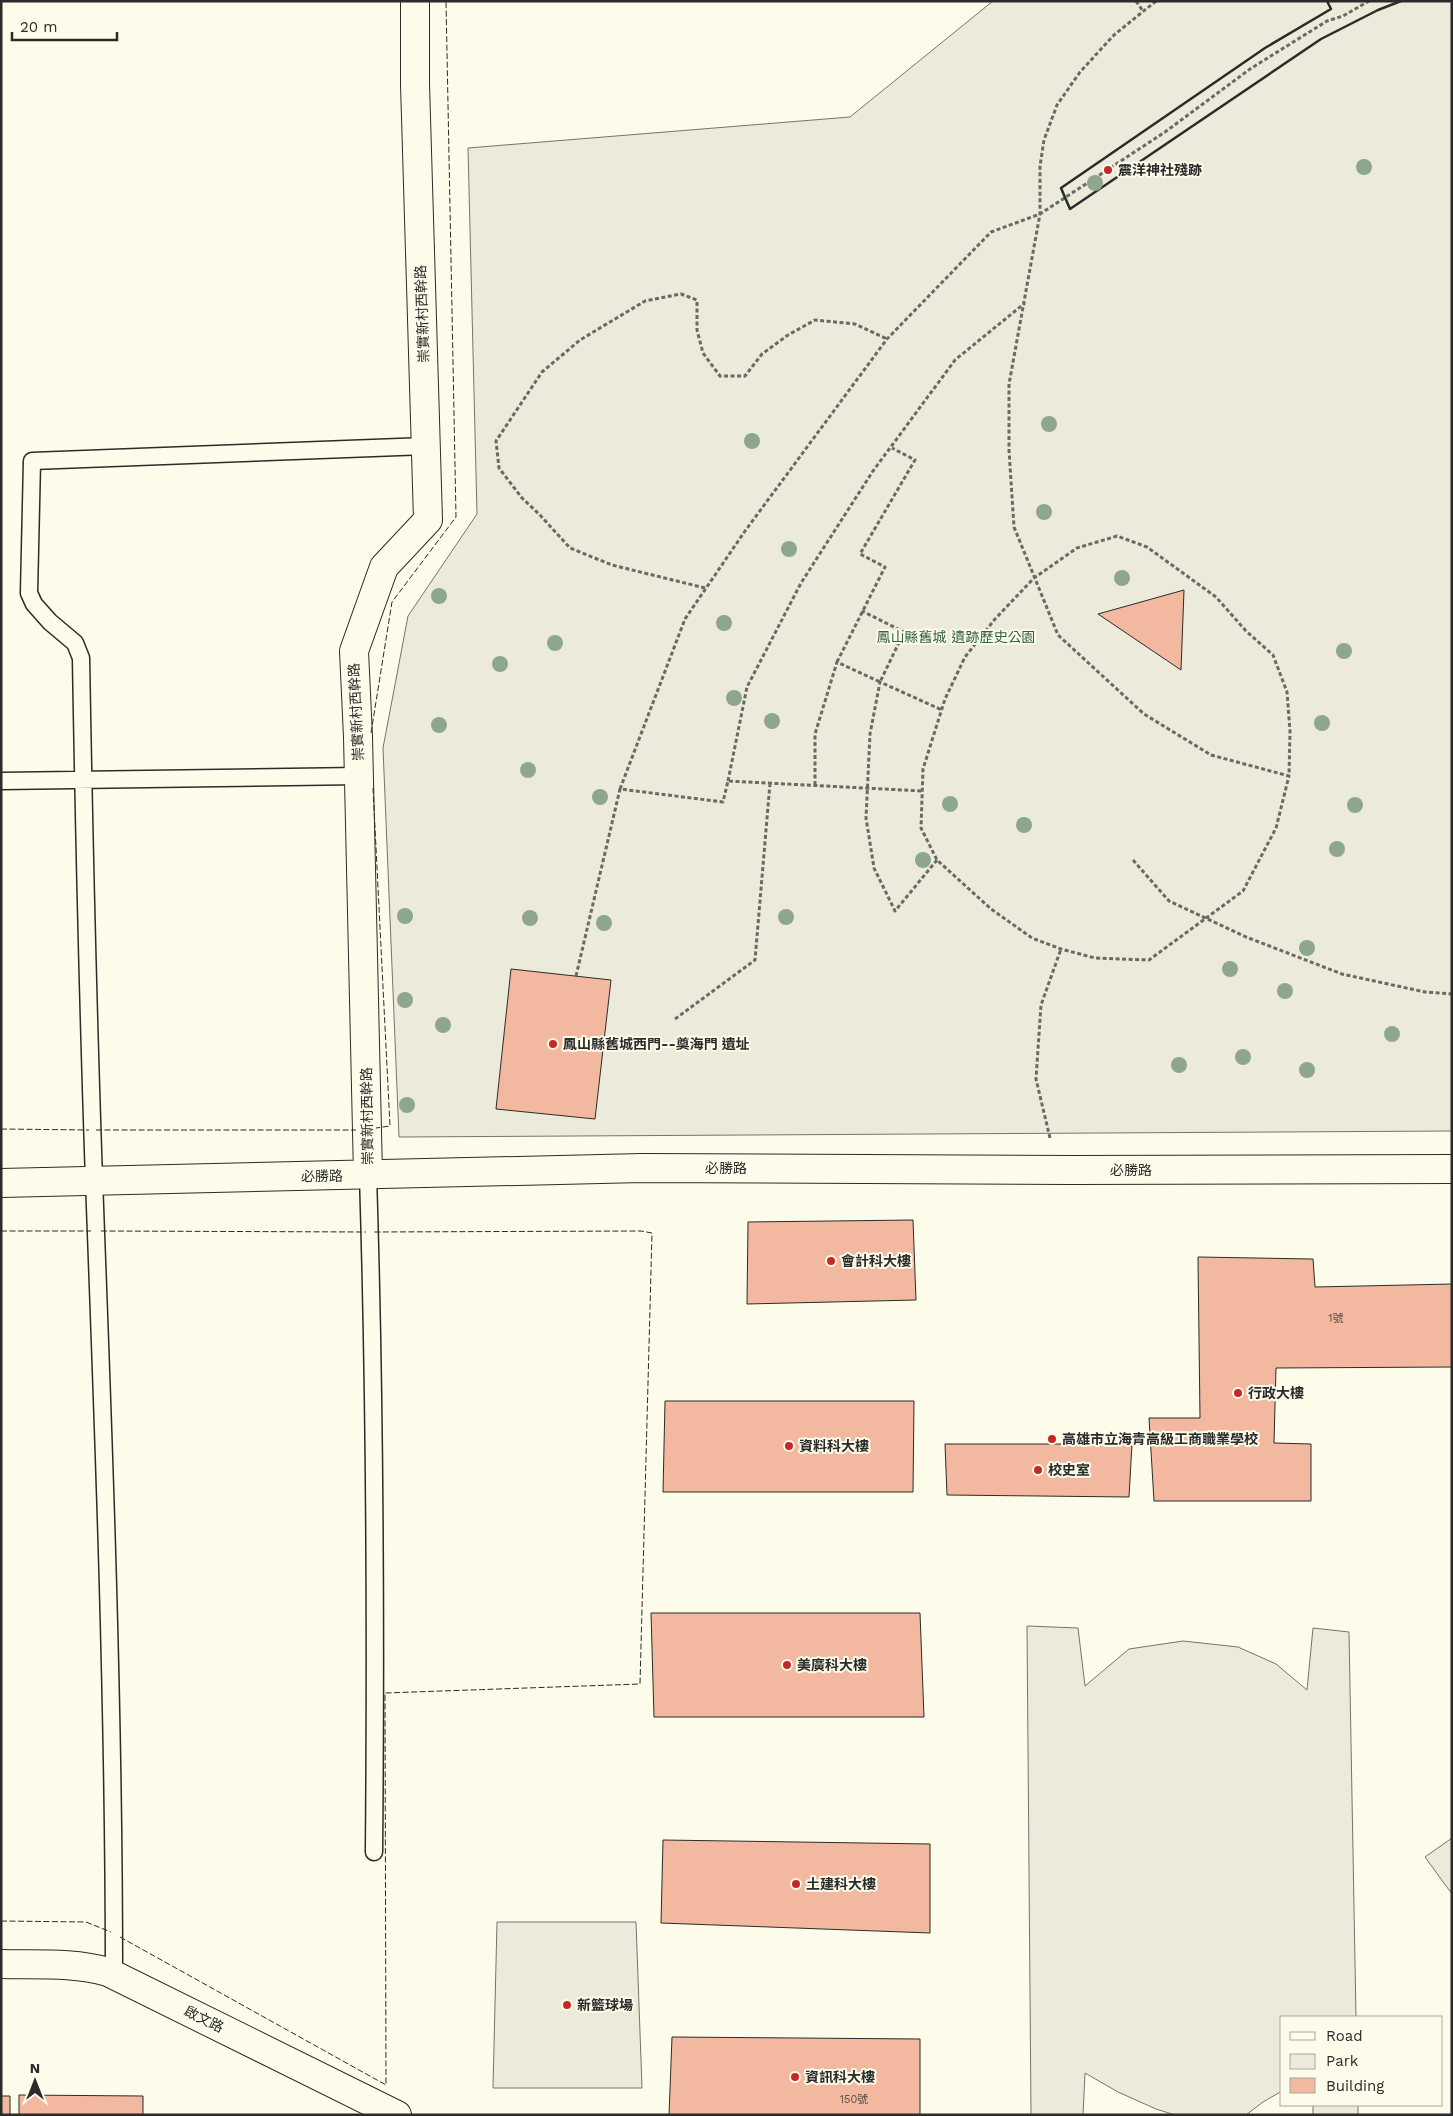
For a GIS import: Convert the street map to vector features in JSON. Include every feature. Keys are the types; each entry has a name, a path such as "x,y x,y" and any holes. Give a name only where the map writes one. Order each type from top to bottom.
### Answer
{"street":[{"name":"崇實新村西幹路","path":"368,1174 359,776 354,651 384,567 428,520 415,84 415,1"},
{"name":"必勝路","path":"1,1183 642,1168 1452,1169"},
{"name":"啟文路","path":"1,1964 91,1967 114,1974 397,2115"}],"lane":[{"path":"114,1974 114,1844 107,1551 94,1182 81,658 76,643 50,622 34,604 29,593 32,461 426,446"},
{"path":"1,781 359,776"},
{"path":"368,1174 373,1351 376,1682 374,1852"}],"path":[{"path":"1136,1 1143,11"},
{"path":"1156,1 1114,35 1086,66 1057,105 1044,140 1040,166 1040,214 1009,384 1014,526 1058,635 1144,714 1211,755 1289,776"},
{"path":"576,976 620,789 685,619 745,531 887,339 991,232 1040,214 1165,132 1250,69 1326,21 1343,16 1369,1"},
{"path":"706,588 612,565 570,548 540,514 522,498 499,468 496,441 542,372 580,340 645,302 681,294 697,300 697,330 703,353 720,376 745,376 762,354 788,334 815,320 856,324 887,339"},
{"path":"620,789 722,802 747,687 801,583 868,479 955,360 1024,303"},
{"path":"815,785 815,734 837,662 884,567 860,554 915,460 892,448"},
{"path":"1117,536 1147,547 1216,597 1246,631 1273,655 1287,692 1290,731 1289,776 1276,828 1242,891 1207,919 1149,960 1095,958 1061,949 1032,938 991,909 937,860 921,828 923,769 942,710 965,657 996,619 1034,578 1077,548 1117,536"},
{"path":"862,611 904,632 880,682 870,734 866,818 874,868 895,911 937,860"},
{"path":"837,662 942,710"},
{"path":"728,781 922,791"},
{"path":"675,1019 755,960 770,783"},
{"path":"1133,860 1169,901 1246,937 1342,974 1424,992 1452,994"},
{"path":"1055,1170 1052,1145 1036,1079 1041,1004 1061,949"}],"green space":[{"name":"鳳山縣舊城 遺跡歷史公園","path":"993,1 1452,1 1452,1131 399,1137 383,748 408,616 477,514 468,148 850,117"},
{"path":"1027,1626 1078,1628 1085,1686 1129,1649 1183,1641 1238,1647 1276,1664 1307,1690 1313,1628 1349,1632 1356,2016 1280,2016 1280,2092 1246,2115 1175,2115 1156,2109 1118,2092 1085,2073 1083,2115 1031,2115"},
{"path":"1452,1838 1452,1894 1425,1857"},
{"name":"新籃球場","path":"497,1922 636,1922 642,2088 493,2088"},
{"path":"1313,2106 1358,2106 1358,2115 1313,2115"}],"building":[{"path":"1184,590 1181,670 1098,614"},
{"name":"鳳山縣舊城西門--奠海門 遺址","path":"511,969 611,980 595,1119 496,1109"},
{"name":"會計科大樓","path":"913,1220 916,1300 747,1304 748,1222"},
{"name":"行政大樓","path":"1198,1257 1313,1259 1315,1287 1452,1284 1452,1367 1276,1368 1274,1443 1311,1444 1311,1501 1154,1501 1149,1418 1200,1418"},
{"name":"資料科大樓","path":"665,1401 914,1401 913,1492 663,1492"},
{"name":"校史室","path":"945,1444 1132,1444 1129,1497 947,1495"},
{"name":"美廣科大樓","path":"651,1613 920,1613 924,1717 654,1717"},
{"name":"土建科大樓","path":"663,1840 930,1844 930,1933 661,1923"},
{"name":"資訊科大樓","path":"672,2037 920,2039 920,2115 669,2115"},
{"path":"19,2095 143,2096 143,2115 19,2115"},
{"path":"1,2096 10,2096 10,2115 1,2115"}],"fence":[{"path":"371,733 392,602 456,517 446,1"},
{"path":"373,788 390,1126 376,1128"},
{"path":"1,1129 89,1130"},
{"path":"96,1130 356,1130"},
{"path":"1,1231 91,1231"},
{"path":"101,1231 366,1232"},
{"path":"120,1937 386,2085 385,1693 640,1684 652,1233 641,1231 374,1232"},
{"path":"1,1921 86,1922 111,1932"}],"wall":[{"path":"1327,1 1331,9 1265,48 1061,188 1070,209 1321,39 1378,10 1401,1"}],"place":[{"name":"震洋神社殘跡","path":"1108,170"},
{"name":"鳳山縣舊城西門--奠海門 遺址","path":"553,1044"},
{"name":"會計科大樓","path":"831,1261"},
{"name":"行政大樓","path":"1238,1393"},
{"name":"高雄市立海青高級工商職業學校","path":"1052,1439"},
{"name":"資料科大樓","path":"789,1446"},
{"name":"校史室","path":"1038,1470"},
{"name":"美廣科大樓","path":"787,1665"},
{"name":"土建科大樓","path":"796,1884"},
{"name":"新籃球場","path":"567,2005"},
{"name":"資訊科大樓","path":"795,2077"}]}
